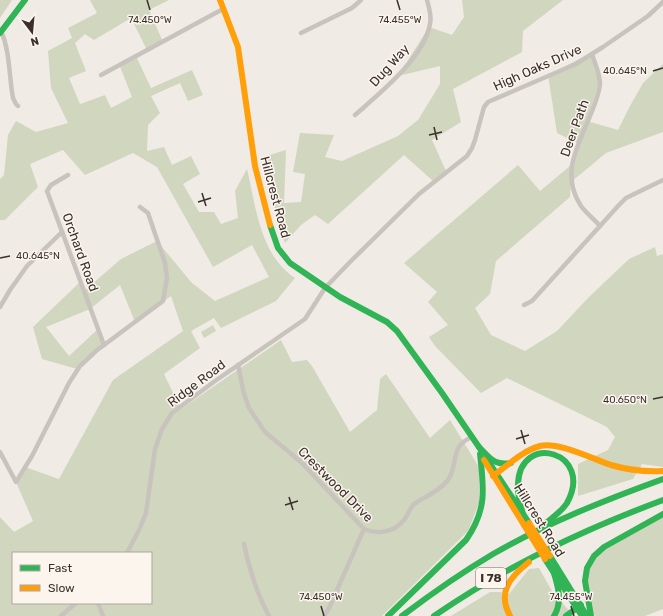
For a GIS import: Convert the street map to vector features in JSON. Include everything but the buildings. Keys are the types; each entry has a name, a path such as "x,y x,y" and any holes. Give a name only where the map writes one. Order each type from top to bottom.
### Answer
{"main road":[{"path":"1,32 25,0"},
{"name":"Hillcrest Road","path":"220,0 238,47 247,116 256,166 276,243 281,252 290,264 325,288 387,322 397,331 472,437 579,607 582,616"},
{"path":"495,475 531,451 546,445 565,449 626,469 663,471"},
{"path":"480,451 494,462 500,464 512,463"},
{"path":"388,616 466,540 475,528 482,511 484,495 480,451"},
{"path":"523,514 519,499 518,486 520,473 524,464 530,457 542,452 550,452 561,456 572,469 574,479 573,488 567,503 563,508 537,531"},
{"name":"Hillcrest Road","path":"495,475 523,514 526,524"},
{"name":"I 78","path":"402,616 472,566 537,531 582,509 663,479"},
{"name":"I 78","path":"434,616 479,585 552,546 590,528 663,500"},
{"path":"590,616 584,581 587,568 594,556 604,547 663,514"},
{"path":"510,616 505,609 504,597 506,588 511,578 523,566 552,546"},
{"name":"Hillcrest Road","path":"548,557 553,570 587,616"},
{"path":"553,570 560,594 559,604 554,616"},
{"path":"566,616 579,607"}],"street":[{"path":"301,34 352,8 361,0"},
{"name":"Dug Way","path":"355,115 404,68 419,49 431,23 427,0"},
{"name":"High Oaks Drive","path":"325,288 419,194 467,156 472,148 484,107 488,102 569,68 648,16 663,2"},
{"path":"101,75 223,9"},
{"path":"1,32 4,36 13,98 18,106"},
{"name":"Deer Path","path":"592,54 599,75 600,85 597,98 581,135 570,172 578,201 600,226"},
{"name":"Orchard Road","path":"68,175 50,185 47,191 104,345"},
{"path":"524,305 532,301 626,198 663,180"},
{"path":"0,452 16,482 32,456 75,374 87,359 163,301 167,278 165,263 148,214 140,207"},
{"path":"0,307 26,266 62,232"},
{"name":"Ridge Road","path":"128,552 146,513 154,450 167,419 183,403 305,319 325,288"},
{"name":"Crestwood Drive","path":"238,365 244,394 249,408 265,432 302,463 364,529 369,531 383,532 396,528 404,521 413,505 440,488 446,482 451,475 459,445 466,439 472,437"},
{"path":"324,616 329,608 364,529"},
{"path":"244,544 257,587 269,616"},
{"path":"61,616 75,604"},
{"path":"98,604 103,616"}],"green space":[{"path":"0,0 12,0 0,18"},
{"path":"90,0 169,0 149,10 163,42 147,50 131,18 94,40 85,34 75,43 86,71 69,78 80,104 105,95 111,108 132,97 119,64 136,56 151,88 192,70 203,95 188,101 180,83 151,96 160,113 148,125 147,151 164,147 172,165 191,156 200,174 183,184 199,212 214,212 221,224 238,218 235,191 247,169 261,229 267,243 274,257 283,268 295,278 276,301 221,328 214,318 191,331 200,348 164,374 181,409 281,340 292,362 307,360 312,366 350,432 377,410 380,379 386,374 430,438 450,420 482,472 479,474 479,503 468,531 382,616 0,616 0,517 14,532 33,521 16,482 25,467 59,479 113,380 183,331 171,296 135,322 120,285 90,309 46,327 69,356 98,329 103,344 77,369 42,359 33,327 80,282 84,291 121,259 157,241 192,283 215,301 269,277 252,245 213,267 157,167 133,153 85,175 63,150 30,164 38,187 5,220 0,220 0,179 4,175 8,135 16,121 36,132 68,123 51,88 48,51 72,38 68,28 97,13"},
{"path":"462,0 563,0 523,31 522,52 453,89 461,122 432,140 446,171 433,181 404,155 328,224 315,215 301,225 285,243 280,230 263,157 286,150 284,203 301,202 305,174 293,172 300,133 334,135 325,157 342,161 398,136 418,120 440,84 440,66 398,76 429,27 452,35 464,17"},
{"path":"591,53 599,82 587,121 618,130 643,83 663,64 663,132 606,153 571,182 570,197 496,261 490,294 475,308 491,335 525,351 557,331 589,297 629,259 655,247 657,256 663,254 663,467 642,464 633,479 578,496 578,464 608,450 615,437 607,427 507,378 481,393 435,346 429,337 448,325 428,302 437,292 404,263 518,165 540,191 570,166 577,143 557,133 548,75"},
{"path":"213,325 216,331 204,338 201,332"},
{"path":"663,516 663,609 645,616 595,616 587,604 587,571 600,551"},
{"path":"539,568 553,593 557,595 574,616 451,616 490,592 509,594 529,569"}],"traffic: fast":[{"path":"0,33 25,0"},
{"path":"270,225 278,248 290,263 340,297 387,322 397,331 481,450"},
{"path":"479,447 489,458 496,462 505,464 511,463"},
{"path":"523,514 518,488 522,468 530,457 542,453 554,454 564,461 571,471 573,485 565,506 545,524"},
{"path":"388,616 466,540 473,529 481,509 483,489 480,454"},
{"path":"486,458 529,523"},
{"path":"402,616 458,576 513,543 576,513 663,479"},
{"path":"434,616 461,598 517,565 602,524 663,500"},
{"path":"591,616 585,581 587,568 594,556 604,547 663,514"},
{"path":"550,556 587,616"},
{"path":"545,559 582,616"},
{"path":"553,570 559,593 557,610 554,616"},
{"path":"566,616 581,605"}],"traffic: slow":[{"path":"220,0 238,47 255,166 270,225"},
{"path":"493,476 527,451 547,445 565,448 611,465 624,468 643,471 663,471"},
{"path":"484,460 524,525"},
{"path":"529,523 550,556"},
{"path":"524,525 545,559"},
{"path":"510,616 506,607 505,592 511,579 529,562"}]}
